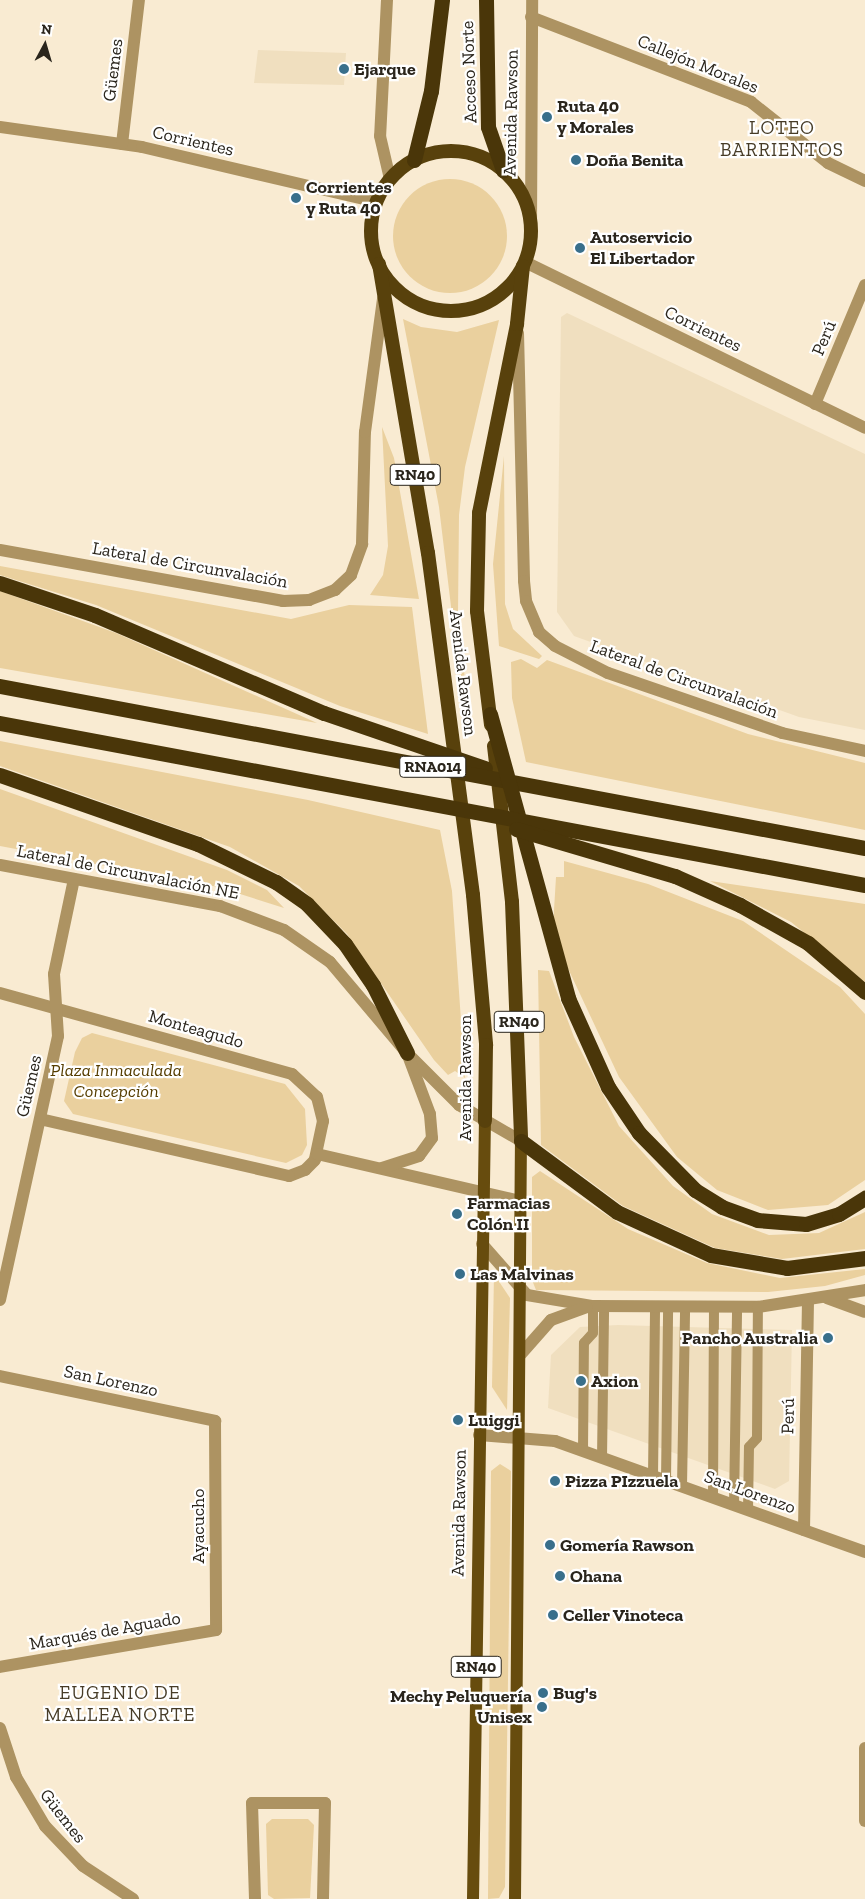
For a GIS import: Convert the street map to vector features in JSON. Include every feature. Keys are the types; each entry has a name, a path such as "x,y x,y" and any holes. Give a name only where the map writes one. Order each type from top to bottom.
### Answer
{"highway":[{"name":"Acceso Norte","path":"414,160 432,92 442,0"},
{"name":"Acceso Norte","path":"486,0 488,128 503,170 522,195 531,226 524,264 500,295 458,311 414,302 396,290 379,264 372,239 376,202 390,179 414,160 434,153 470,154 503,170"},
{"name":"Avenida Rawson","path":"379,264 445,686 473,895 486,1045 485,1121"},
{"name":"Avenida Rawson","path":"521,1141 512,902 476,590 479,513 518,324 524,264"},
{"path":"0,583 94,614 372,731 573,793"},
{"name":"RNA014","path":"0,686 865,848"},
{"path":"490,714 518,805 540,908 568,998 608,1087 639,1133 678,1176 722,1207 774,1223 824,1219 865,1198"},
{"name":"RNA014","path":"0,723 367,790 865,885"},
{"path":"0,775 198,844 276,882 307,904 345,944 373,984 407,1054"},
{"path":"367,790 547,836 675,876 785,928 865,992"},
{"path":"521,1141 618,1212 711,1255 787,1268 865,1258"}],"main road":[{"name":"Avenida Rawson","path":"474,1899 478,1435 485,1121"},
{"name":"Avenida Rawson","path":"515,1899 521,1438 521,1141"}],"street":[{"name":"Güemes","path":"122,144 139,0"},
{"path":"387,0 380,136 390,179"},
{"name":"Avenida Rawson","path":"531,226 532,0"},
{"name":"Callejón Morales","path":"531,17 751,102 828,163 865,181"},
{"name":"Corrientes","path":"0,127 122,144 211,161 376,202"},
{"name":"Corrientes","path":"524,264 865,428"},
{"name":"Perú","path":"814,404 865,285"},
{"name":"Lateral de Circunvalación","path":"0,550 283,601 309,600 335,590 351,575 362,544 365,432 384,293"},
{"name":"Lateral de Circunvalación","path":"518,324 524,448 524,581 526,601 539,632 571,655 641,685 782,733 865,751"},
{"name":"Lateral de Circunvalación NE","path":"0,865 220,906 284,930 330,962 407,1054 459,1105 521,1141"},
{"name":"Güemes","path":"0,1300 58,1036 54,974 74,879"},
{"name":"Monteagudo","path":"0,993 292,1074 310,1087 322,1109 317,1154"},
{"path":"382,1168 419,1156 432,1138 430,1114 407,1054"},
{"path":"40,1119 290,1176 305,1170 317,1154 521,1201"},
{"path":"482,1244 521,1291 532,1297 598,1306 758,1306 808,1302 865,1290"},
{"path":"827,1298 865,1312"},
{"name":"Perú","path":"804,1530 808,1302"},
{"path":"521,1354 551,1320 598,1306"},
{"name":"San Lorenzo","path":"0,1376 215,1421"},
{"name":"Ayacucho","path":"215,1421 216,1630"},
{"name":"San Lorenzo","path":"478,1435 555,1440 865,1552"},
{"name":"Marqués de Aguado","path":"0,1667 216,1630"},
{"name":"Güemes","path":"0,1728 16,1777 45,1826 83,1866 133,1899"},
{"path":"865,1748 865,1821"},
{"path":"255,1899 252,1803 325,1803 324,1899"}],"lane":[{"path":"583,1451 584,1343 593,1334 598,1306"},
{"path":"598,1306 602,1458"},
{"path":"660,1478 661,1306"},
{"path":"748,1510 749,1447 757,1438 758,1306"},
{"path":"682,1486 684,1307"},
{"path":"713,1497 714,1307"},
{"path":"734,1505 737,1307"}],"shaded area":[{"path":"258,50 346,53 344,85 254,83"},
{"path":"567,313 865,454 865,730 799,717 574,636 557,612 561,317"},
{"path":"618,1325 792,1330 789,1481 775,1489 548,1408 551,1355 580,1327"}],"green space":[{"path":"450,179 472,184 490,196 502,214 507,236 502,258 490,276 472,288 450,293 428,288 410,276 398,258 393,236 398,214 410,196 428,184"},
{"path":"403,319 421,327 457,332 499,320 465,467 459,515 458,612 466,690 461,689 439,507"},
{"path":"382,427 394,458 419,599 370,595 383,575 388,546"},
{"path":"504,456 505,604 513,629 542,656 539,659 499,646 493,564"},
{"path":"0,566 291,619 349,605 412,607 428,734 340,706 96,605 0,575"},
{"path":"0,591 116,633 317,723 0,668"},
{"path":"521,659 537,668 547,660 748,734 865,763 865,830 526,762 512,698 511,662"},
{"path":"0,741 308,800 440,830 452,891 465,1078 455,1071 448,1075 434,1060 347,934 299,886 230,847 0,766"},
{"path":"0,789 227,870 267,890 284,908 218,887 0,846"},
{"path":"564,861 648,884 743,921 840,987 865,1014 865,1180 828,1205 768,1210 717,1190 677,1157 619,1077 565,962 554,929 556,877 564,877"},
{"path":"710,881 865,904 865,982 791,922"},
{"path":"538,970 549,971 574,1037 619,1126 673,1186 712,1214 769,1235 819,1233 865,1212 865,1249 782,1259 715,1248 623,1206 541,1145"},
{"name":"Plaza Inmaculada Concepción","path":"92,1033 285,1084 305,1109 307,1145 302,1155 286,1163 73,1114 64,1101 75,1052 82,1038"},
{"path":"540,1171 628,1229 707,1263 780,1278 865,1269 865,1275 825,1286 768,1292 536,1290 532,1280 532,1177"},
{"path":"494,1274 510,1298 507,1410 492,1387"},
{"path":"500,1464 511,1471 505,1887 499,1898 488,1899 491,1471"},
{"path":"272,1819 308,1819 314,1825 310,1898 274,1899 268,1895 266,1824"}],"place":[{"name":"Ejarque","path":"344,69"},
{"name":"Ruta 40 y Morales","path":"547,117"},
{"name":"Doña Benita","path":"576,160"},
{"name":"Corrientes y Ruta 40","path":"296,198"},
{"name":"Autoservicio El Libertador","path":"580,248"},
{"name":"Farmacias Colón II","path":"457,1214"},
{"name":"Las Malvinas","path":"460,1274"},
{"name":"Pancho Australia","path":"828,1338"},
{"name":"Axion","path":"581,1381"},
{"name":"Luiggi","path":"458,1420"},
{"name":"Pizza PIzzuela","path":"555,1481"},
{"name":"Gomería Rawson","path":"550,1545"},
{"name":"Ohana","path":"560,1576"},
{"name":"Celler Vinoteca","path":"553,1615"},
{"name":"Bug's","path":"543,1693"},
{"name":"Mechy Peluquería Unisex","path":"542,1707"}],"district":[{"name":"LOTEO BARRIENTOS","path":"782,139"},
{"name":"EUGENIO DE MALLEA NORTE","path":"120,1704"}]}
